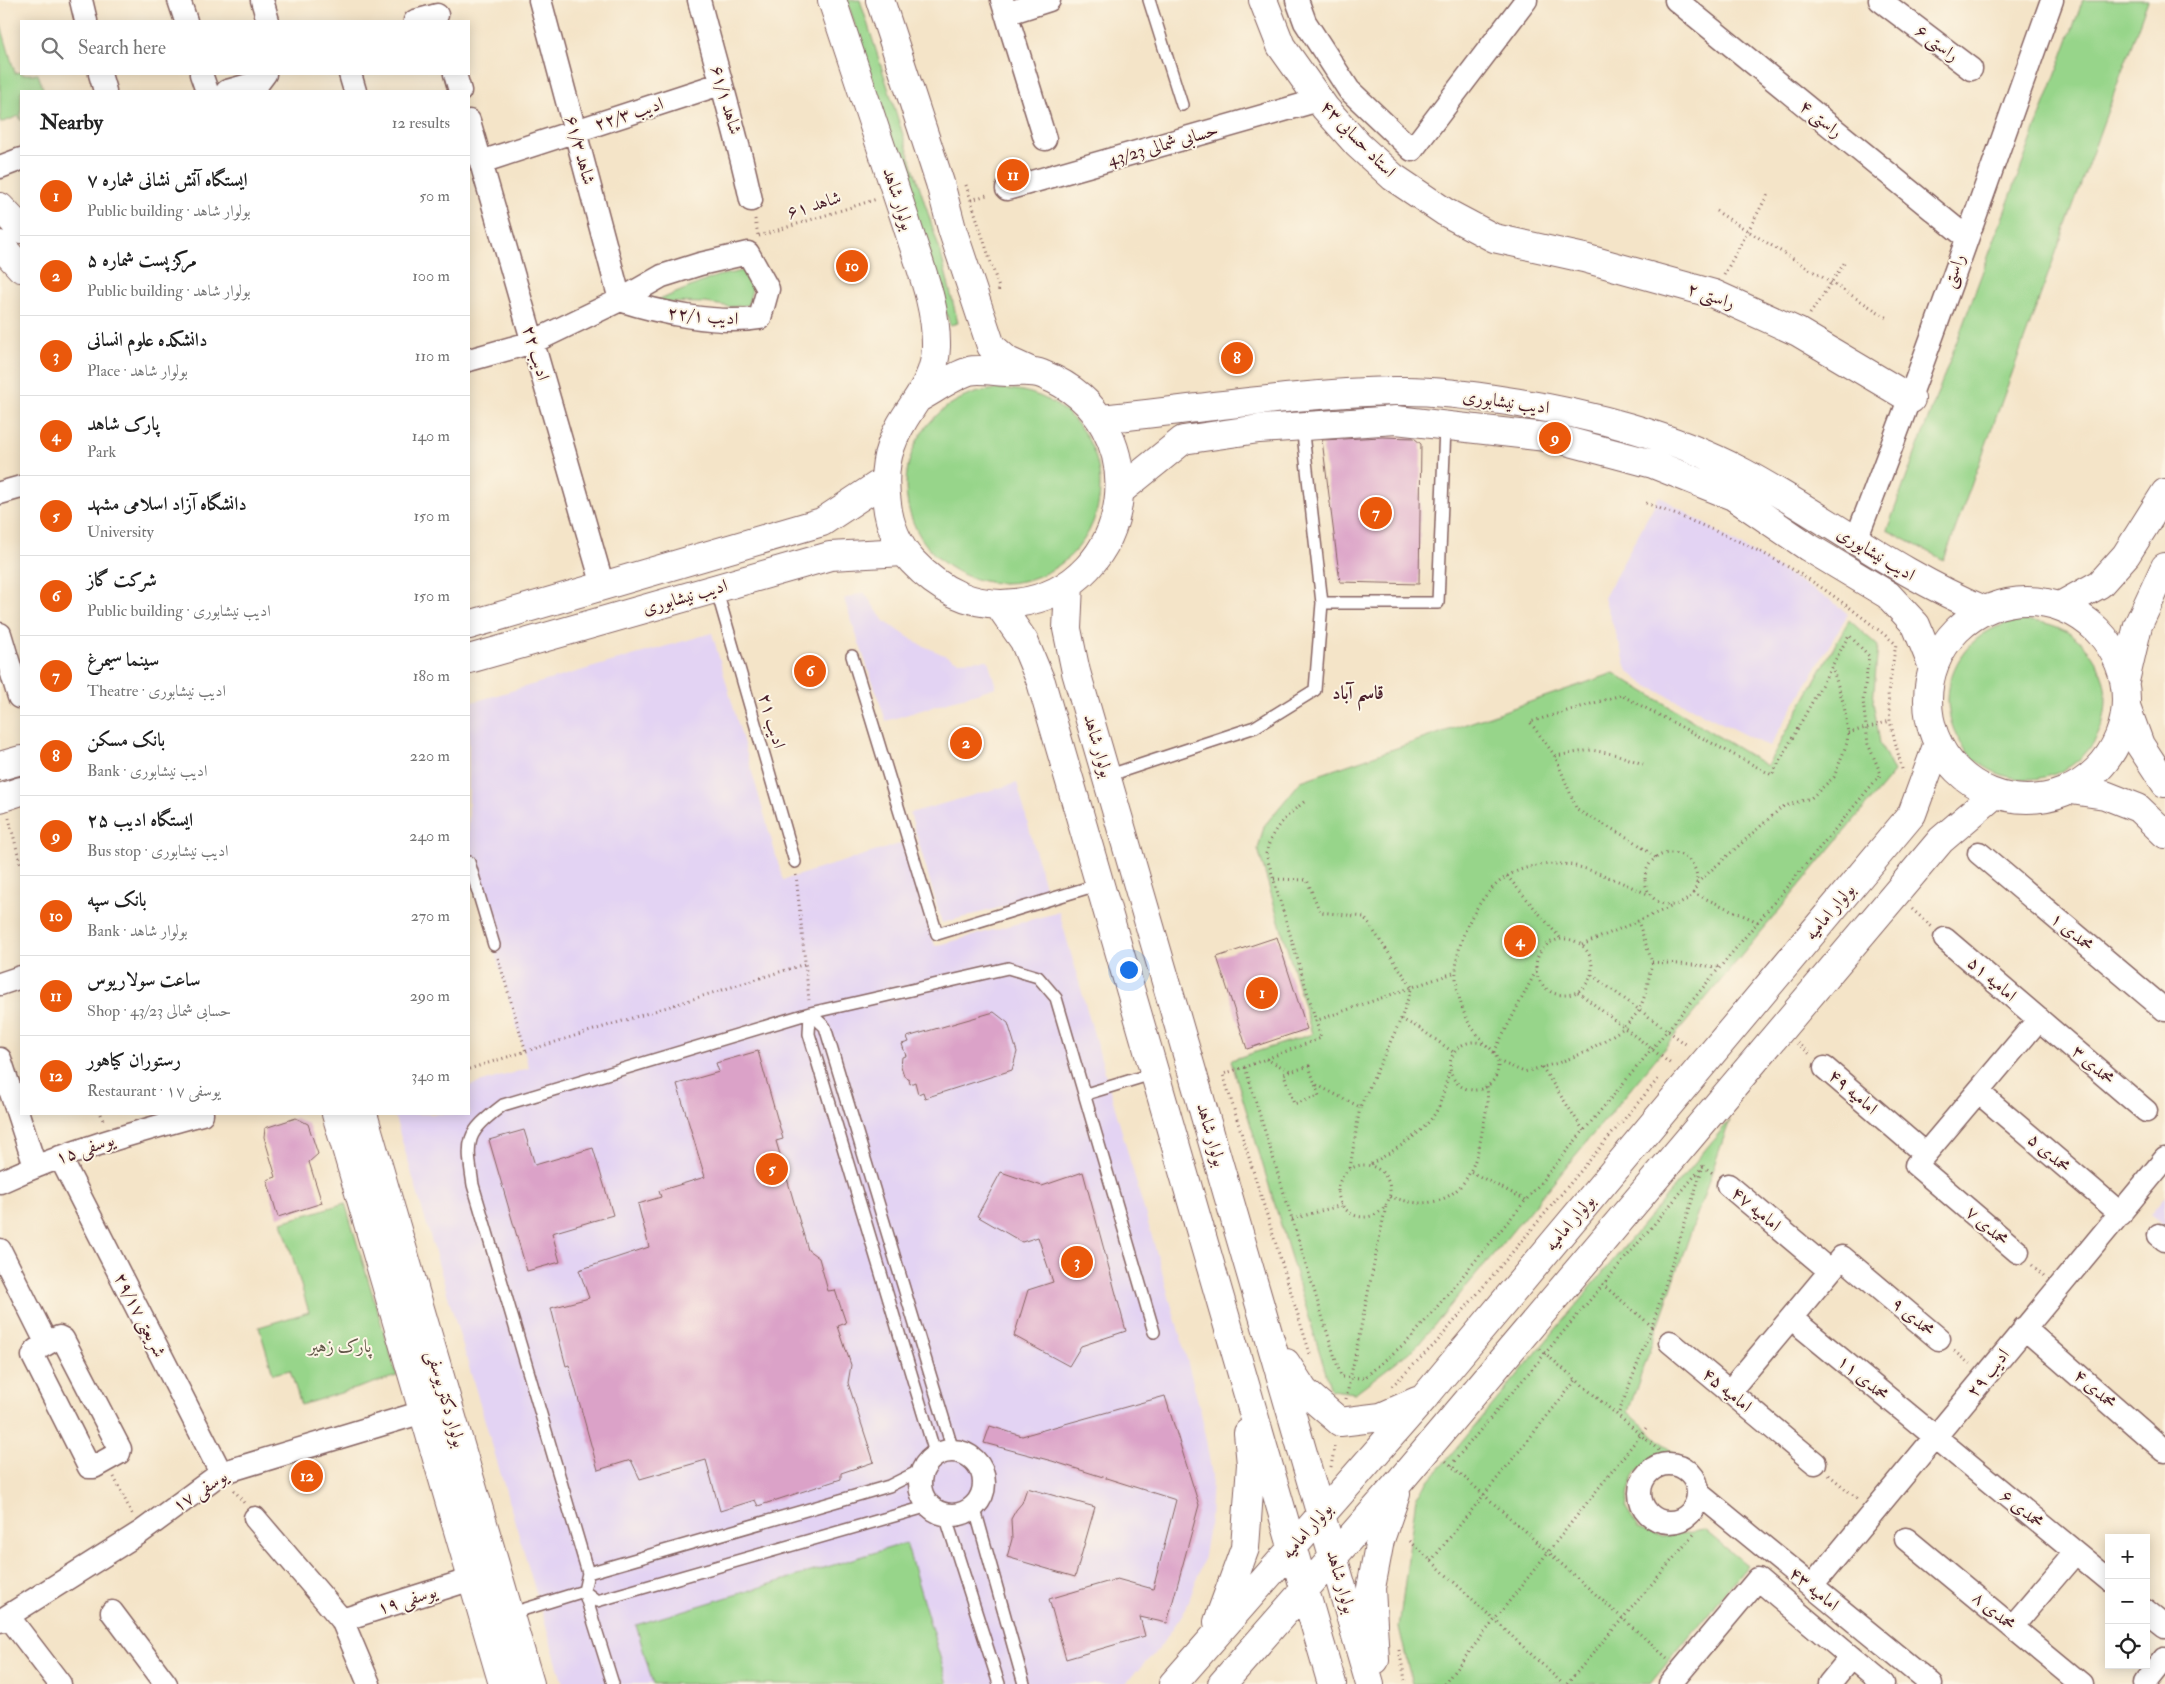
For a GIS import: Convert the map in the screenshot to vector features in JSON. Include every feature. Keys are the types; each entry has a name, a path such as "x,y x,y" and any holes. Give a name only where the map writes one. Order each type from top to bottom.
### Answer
{"main road":[{"name":"بولوار شاهد","path":"832,0 896,193 933,314 936,347 932,374 891,445 884,481 888,518 904,552 930,580 962,598 999,605 1036,600 1069,584 1096,559 1114,526 1121,490 1117,453 1101,419 1075,392 1043,374 1034,372"},
{"path":"880,0 991,346 1008,361 1034,372"},
{"name":"استاد حسابی ۴۳","path":"1262,0 1281,46 1319,100 1358,144 1394,177 1445,212 1494,238"},
{"path":"0,207 20,228"},
{"name":"راستی ۲","path":"1494,238 1584,258 1714,294 1798,332 1911,399"},
{"path":"0,245 20,267"},
{"path":"917,399 970,371 1034,372"},
{"name":"ادیب نیشابوری","path":"1101,419 1254,400 1396,391 1472,396 1564,410 1662,436 1744,473 1855,542 1943,593 1984,610"},
{"name":"ادیب نیشابوری","path":"1121,490 1183,440 1302,425 1396,420 1555,438 1653,464 1733,496 1808,547 1888,595 1916,625 1933,667"},
{"name":"ادیب نیشابوری","path":"470,625 822,522 884,481"},
{"path":"2060,606 2100,584 2126,555 2165,493"},
{"name":"ادیب نیشابوری","path":"470,659 830,556 904,552"},
{"path":"2165,567 2138,625 2126,694 2121,733 2110,756 2092,776 2071,790 2046,798 2020,799 1995,794 1972,782 1952,765 1938,743 1930,718 1928,692 1933,667 1945,644 1962,624 1984,610 2009,602 2026,601 2060,606 2083,618 2103,635 2117,657 2126,694 2140,745 2165,783"},
{"name":"بولوار شاهد","path":"1069,584 1067,628 1076,672 1370,1684"},
{"name":"بولوار شاهد","path":"999,605 1024,641 1041,682 1332,1684"},
{"name":"بولوار امامیه","path":"1173,1684 1423,1399 1912,814 1938,743"},
{"path":"0,766 20,760"},
{"path":"2071,790 2105,795 2138,808 2165,834"},
{"name":"بولوار امامیه","path":"1222,1684 1400,1481 1941,840 1995,794"},
{"name":"بولوار دکتر یوسفی","path":"336,1115 503,1684"},
{"name":"بولوار دکتر یوسفی","path":"363,1115 530,1684"},
{"path":"1270,1337 1304,1392 1340,1422 1381,1417 1423,1399"},
{"path":"1210,1643 1245,1548 1251,1464 1244,1382"},
{"path":"1376,1684 1371,1588 1380,1540 1400,1481"}],"street":[{"path":"81,0 86,20"},
{"path":"179,0 186,20"},
{"path":"262,0 268,20"},
{"name":"شاهد ۶۱/۳","path":"540,0 620,300"},
{"name":"شاهد ۶۱/۱","path":"699,0 752,200"},
{"path":"1045,139 1004,7 1049,0"},
{"path":"1296,0 1305,22 1349,90 1412,150 1526,0"},
{"name":"راستی ۴","path":"1676,0 1966,237"},
{"name":"راستی ۶","path":"1880,0 1971,69"},
{"name":"راستی","path":"1855,542 1911,399 1966,237 2052,0"},
{"path":"417,20 436,12"},
{"path":"100,75 105,90"},
{"path":"201,75 207,90"},
{"path":"231,90 259,82 264,75"},
{"path":"350,75 355,90"},
{"path":"454,75 460,90"},
{"name":"ادیب ۲۲/۳","path":"481,162 720,84"},
{"name":"حسابی شمالی 43/23","path":"1007,189 1319,100"},
{"name":"ادیب ۲۲","path":"470,124 603,586"},
{"path":"0,167 20,159"},
{"name":"ادیب ۲۲/۱","path":"470,360 532,342 620,300 662,276 700,264 748,253 768,289 760,318 744,321 660,312 620,300"},
{"path":"0,493 20,487"},
{"path":"0,634 19,697"},
{"name":"محمدی ۱","path":"1979,853 2165,1010"},
{"name":"امامیه ۵۱","path":"1945,939 2040,1020"},
{"path":"0,984 20,977"},
{"path":"1920,1159 2040,1020"},
{"name":"محمدی ۳","path":"2040,1020 2146,1111"},
{"path":"0,1059 35,1166"},
{"name":"امامیه ۴۹","path":"1825,1068 1920,1159"},
{"name":"محمدی ۵","path":"1978,1092 2121,1214"},
{"name":"یوسفی ۱۵","path":"0,1182 35,1166 110,1139 198,1115"},
{"name":"شریعتی ۲۹/۱۷","path":"60,1157 221,1473"},
{"name":"محمدی ۷","path":"1920,1159 2018,1252"},
{"name":"ادیب ۲۹","path":"1812,1586 2165,1159"},
{"name":"امامیه ۴۷","path":"1728,1185 1836,1264"},
{"path":"0,1250 46,1342"},
{"path":"1730,1392 1836,1264"},
{"name":"محمدی ۹","path":"1836,1264 1939,1339"},
{"name":"محمدی ۱۱","path":"1791,1318 1934,1438"},
{"name":"محمدی ۴","path":"2024,1328 2164,1450"},
{"path":"59,1337 63,1339 120,1449 119,1453 106,1461 94,1467 89,1467 33,1356 33,1352 46,1342 59,1337"},
{"name":"امامیه ۴۵","path":"1670,1342 1815,1463"},
{"name":"یوسفی ۱۷","path":"4,1619 141,1532 221,1473 423,1412"},
{"name":"محمدی ۶","path":"1934,1438 2108,1579"},
{"path":"950,1450 967,1454 975,1460 984,1478 982,1494 974,1506 966,1512 937,1510 920,1488 928,1463 950,1450"},
{"path":"1668,1464 1679,1466 1692,1477 1698,1493 1693,1509 1680,1521 1669,1523 1658,1521 1648,1515 1642,1505 1639,1494 1641,1482 1647,1473 1657,1466 1668,1464"},
{"name":"امامیه ۴۳","path":"1698,1493 1812,1586 1916,1679"},
{"path":"255,1518 342,1620 369,1684"},
{"name":"محمدی ۸","path":"1906,1539 2081,1684"},
{"path":"2012,1626 2075,1553"},
{"path":"1670,1684 1758,1578 1883,1684"},
{"name":"یوسفی ۱۹","path":"342,1620 472,1579"},
{"path":"112,1612 166,1684"},
{"path":"2150,1614 2165,1626"},
{"path":"4,1619 60,1684"},
{"path":"1829,1684 1851,1657"}],"lane":[{"path":"1149,0 1182,105"},
{"path":"1107,776 1255,727 1315,690 1322,602 1302,425"},
{"path":"1322,602 1438,603 1445,427"},
{"name":"ادیب ۲۱","path":"716,588 795,862"},
{"path":"852,656 937,934 1100,884"},
{"path":"470,865 494,945"},
{"path":"613,1684 584,1591 588,1573 473,1184 468,1150 473,1132 485,1118 503,1105 810,1013 1008,968 1038,977 1056,998 1086,1094 1154,1332"},
{"path":"810,1013 825,1027 952,1447 967,1454"},
{"path":"588,1573 890,1486 928,1463 935,1453 809,1034 810,1013"},
{"path":"1086,1094 1155,1073"},
{"path":"974,1506 1024,1684"},
{"path":"584,1591 597,1601 937,1510 999,1684"},
{"path":"509,1614 584,1591"}],"path":[{"name":"شاهد ۶۱","path":"748,253 758,236 896,193"},
{"path":"1714,294 1768,194"},
{"path":"1716,210 1888,318"},
{"path":"1798,332 1845,262"},
{"path":"1646,502 1721,533 1783,564 1850,608 1896,644 1888,693 1890,722 1903,772 1903,782"},
{"path":"1245,1067 1341,1377 1364,1378 1411,1338 1881,774 1868,744 1866,727 1864,700 1869,656 1849,635 1772,775 1621,695 1530,722 1555,756 1577,810 1634,841 1656,858"},
{"path":"1582,945 1686,900 1693,893 1697,883 1782,807 1811,798 1834,777 1847,743 1848,733 1844,705 1832,667"},
{"path":"1848,733 1890,722"},
{"path":"1555,756 1591,750 1618,755 1643,764"},
{"path":"8,795 20,861"},
{"path":"1304,802 1288,814 1271,835 1266,854 1321,1038 1223,1074 1312,1363"},
{"path":"1650,895 1646,886 1645,876 1649,866 1656,858 1665,854 1685,857 1694,868 1697,883"},
{"path":"795,862 810,1013"},
{"path":"1450,1071 1452,1078 1464,1088 1480,1090 1487,1086 1496,1075 1498,1061 1494,1052 1487,1046 1465,1016 1456,972 1460,947 1472,918 1489,891 1507,876 1531,866 1559,864 1594,872 1650,895 1663,904 1678,905"},
{"path":"1507,876 1561,939"},
{"path":"1274,880 1307,880 1320,912 1364,917 1412,988"},
{"path":"1693,893 1758,922"},
{"path":"1895,894 1945,939"},
{"path":"1498,1061 1524,1072 1586,1052 1624,1028 1639,1011 1646,992 1652,962 1638,921"},
{"path":"1494,1052 1536,971 1539,954 1545,947 1561,939 1575,941 1582,945 1591,959 1592,975 1584,988 1570,996 1552,993 1539,980 1536,971"},
{"path":"494,945 526,1052"},
{"path":"1652,962 1720,968"},
{"path":"470,1069 805,964"},
{"path":"1316,1021 1456,972"},
{"path":"1592,975 1687,1045"},
{"path":"1386,1206 1372,1216 1364,1217 1348,1211 1342,1205 1338,1189 1344,1174 1350,1168 1360,1107 1401,1019 1412,988"},
{"path":"1578,992 1671,1064"},
{"path":"1401,1019 1419,1028 1453,1052"},
{"name":"امامیه ۴۹","path":"1781,1029 1825,1068"},
{"path":"1682,1051 1693,1037"},
{"path":"1350,1168 1370,1165 1402,1146 1424,1125 1438,1108 1450,1071 1453,1052 1465,1043 1473,1041 1487,1046"},
{"path":"1665,1071 1676,1057"},
{"path":"1266,1059 1291,1072"},
{"path":"1309,1066 1315,1084 1319,1096 1294,1104 1284,1074 1309,1066"},
{"path":"1542,1067 1584,1131"},
{"path":"1388,1390 1436,1344 1659,1078"},
{"path":"1315,1084 1360,1107"},
{"path":"1390,1196 1420,1203 1447,1197 1463,1184 1471,1172 1479,1149 1489,1098 1487,1086"},
{"name":"امامیه ۴۷","path":"1681,1148 1728,1185"},
{"path":"1331,1468 1340,1422 1352,1377 1386,1206 1390,1196 1388,1180 1384,1173 1370,1165"},
{"path":"1451,1465 1703,1166"},
{"path":"1618,1416 1652,1326 1703,1166"},
{"path":"1471,1172 1526,1200"},
{"path":"1292,1219 1342,1205"},
{"name":"محمدی ۷","path":"2018,1252 2058,1289"},
{"path":"1582,1266 1670,1342"},
{"name":"محمدی ۹","path":"1939,1339 1985,1376"},
{"path":"1540,1348 1640,1435 1679,1466"},
{"path":"1431,1561 1576,1380"},
{"path":"1444,1684 1646,1428"},
{"path":"106,1461 141,1532"},
{"path":"1446,1461 1669,1660"},
{"path":"1815,1463 1874,1512"},
{"path":"221,1473 255,1518"},
{"path":"1567,1684 1695,1533"},
{"path":"1410,1541 1563,1684"}],"shaded area":[{"path":"1659,496 1833,602 1848,614 1769,747 1644,684 1628,671 1604,598"},
{"path":"864,592 884,621 919,644 958,661 988,660 996,687 886,721 844,599"},
{"path":"712,633 783,880 903,843 935,946 1059,912 1186,1356 1202,1417 1212,1475 1210,1520 1203,1561 1186,1609 1157,1651 1124,1684 563,1684 394,1115 470,1115 470,1086 529,1068 470,867 470,703"},
{"path":"1017,783 1047,895 942,923 910,813"},
{"path":"2165,1196 2165,1227 2150,1214"}],"green space":[{"path":"847,0 860,0 941,254 958,323 950,325"},
{"path":"2083,0 2148,0 1944,560 1887,530"},
{"path":"0,22 15,73 20,72 20,75 38,75 44,90 20,90 20,118 19,116 0,123"},
{"path":"748,270 752,289 748,305 731,307 706,303 654,302 717,276"},
{"path":"1003,389 1031,393 1049,401 1057,405 1078,425 1084,432 1096,458 1100,486 1096,514 1088,532 1084,540 1064,561 1057,567 1031,579 1003,583 975,579 957,571 949,567 928,547 922,540 910,514 906,486 910,458 918,440 922,432 942,411 949,405 975,393"},
{"path":"1849,620 1878,646 1873,702 1880,743 1894,772 1417,1346 1355,1393 1331,1390 1231,1060 1312,1034 1258,849 1264,826 1301,781 1614,673 1767,766"},
{"path":"2035,621 2050,624 2064,630 2083,644 2093,656 2103,677 2106,700 2103,723 2093,744 2083,756 2071,766 2050,776 2035,779 2019,779 2004,776 1983,766 1961,744 1949,715 1948,692 1951,677 1961,656 1983,634 2012,622"},
{"path":"1730,1120 1628,1412 1679,1458 1654,1462 1640,1470 1631,1483 1626,1508 1639,1528 1662,1537 1704,1530 1747,1565 1650,1684 1412,1684 1399,1627 1416,1497"},
{"name":"پارک زهیر","path":"345,1203 397,1376 301,1405 290,1370 273,1374 259,1327 309,1312 282,1222"},
{"path":"906,1543 948,1684 653,1684 636,1625"}],"building":[{"path":"1382,437 1414,438 1421,444 1419,584 1340,582 1322,440"},
{"path":"1277,937 1307,1029 1247,1049 1217,957"},
{"path":"994,1012 1008,1023 1017,1052 1012,1070 925,1098 923,1092 918,1094 915,1082 910,1084 909,1079 904,1076 901,1066 902,1057 906,1056 902,1044 909,1042 907,1037"},
{"path":"758,1051 783,1139 776,1141 808,1250 819,1258 828,1291 835,1290 846,1323 838,1326 851,1365 848,1383 874,1462 841,1473 841,1479 758,1506 755,1500 720,1511 706,1460 640,1479 631,1460 598,1470 569,1365 566,1366 551,1308 589,1298 579,1270 649,1247 638,1204 661,1197 659,1191 705,1177 677,1084 719,1072 716,1063"},
{"path":"296,1118 308,1124 318,1154 309,1162 322,1203 278,1217 267,1180 276,1177 264,1137 265,1128"},
{"path":"524,1130 535,1165 593,1148 613,1215 552,1233 560,1262 527,1271 489,1140"},
{"path":"1001,1172 1042,1186 1083,1172 1126,1331 1081,1346 1069,1366 1014,1336 1028,1290 1053,1282 1038,1237 1022,1242 977,1216"},
{"path":"1165,1396 1199,1505 1167,1623 1140,1617 1145,1636 1066,1659 1049,1599 1117,1579 1153,1589 1176,1500 1052,1461 984,1443 990,1426 1022,1436"},
{"path":"1027,1488 1095,1507 1075,1577 1007,1557 1012,1539 1011,1519 1022,1503"}],"place":[{"name":"ساعت سولاریوس","path":"1013,175"},
{"name":"بانک سپه","path":"852,266"},
{"name":"بانک مسکن","path":"1237,358"},
{"name":"ایستگاه ادیب ۲۵","path":"1555,438"},
{"name":"سینما سیمرغ","path":"1376,513"},
{"name":"شرکت گاز","path":"810,671"},
{"name":"مرکز پست شماره ۵","path":"966,743"},
{"name":"پارک شاهد","path":"1520,941"},
{"name":"ایستگاه آتش نشانی شماره ۷","path":"1262,993"},
{"name":"دانشگاه آزاد اسلامی مشهد","path":"772,1169"},
{"name":"دانشکده علوم انسانی","path":"1077,1262"},
{"name":"رستوران کیاهور","path":"307,1476"}],"district":[{"name":"قاسم آباد","path":"1358,693"}]}
